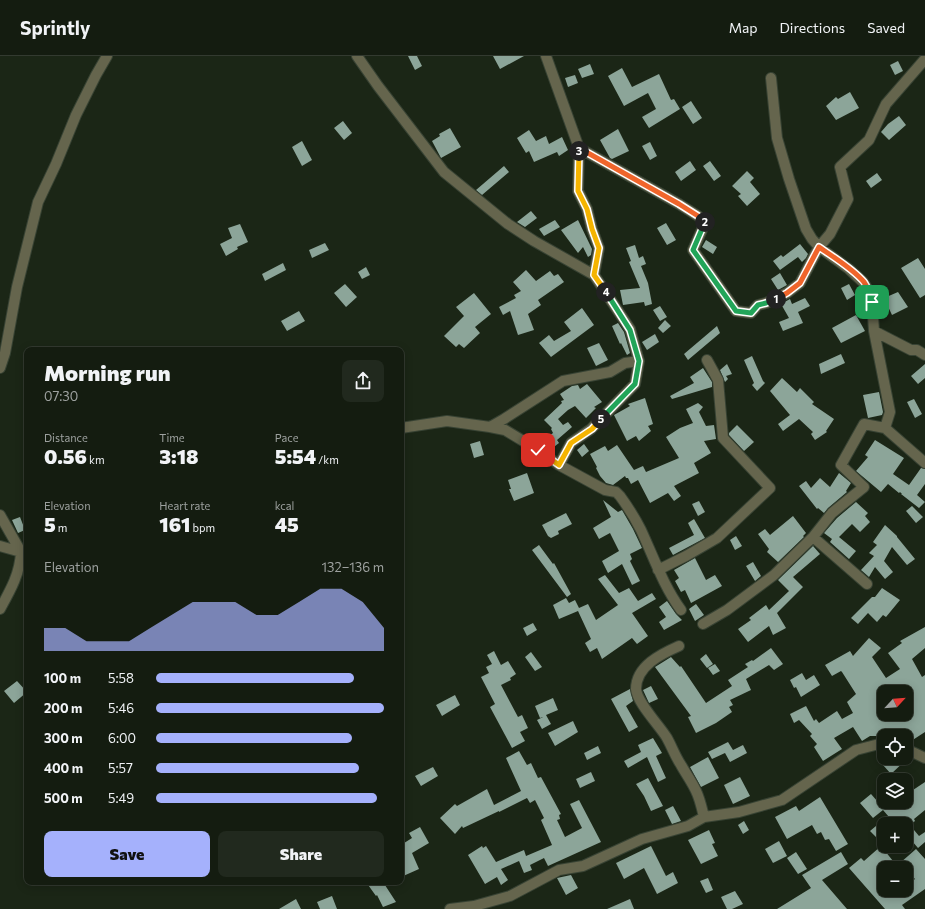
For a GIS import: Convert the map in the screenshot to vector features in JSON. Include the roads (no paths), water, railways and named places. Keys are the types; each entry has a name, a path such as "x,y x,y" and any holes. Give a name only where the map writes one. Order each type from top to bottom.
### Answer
{"street":[{"path":"0,368 5,353 17,287 38,202 56,164 76,115 107,56"},
{"path":"357,56 444,172 508,224 534,241 594,275 630,330 639,361 635,384 592,429 571,443 559,465"},
{"path":"546,56 579,148 578,191 587,209 599,248 594,275"},
{"path":"579,148 679,204 702,219 705,223 693,250 736,311 751,313 758,305 780,296 800,283 819,247 830,234 848,198 840,167 869,140 886,104 925,59"},
{"path":"771,78 777,138 806,229 819,247 849,269 863,282 869,291 872,302 874,331 890,412 885,428"},
{"path":"874,331 925,355"},
{"path":"658,570 717,538 770,488 723,438 718,380 707,360"},
{"path":"490,427 563,381 610,372 625,363 639,361"},
{"path":"404,428 446,421 505,430 559,465 605,490 616,492 640,528 658,570 673,599 681,610"},
{"path":"703,624 727,610 774,575 813,537 832,513 864,486 841,465 864,424 885,428 925,463"},
{"path":"0,515 24,551 20,569 12,588 0,609"},
{"path":"813,537 868,584"},
{"path":"0,546 24,551"},
{"path":"679,646 662,654 650,663 644,670 636,690 638,696 653,720 666,737 696,790 704,817"},
{"path":"450,909 474,906 510,896 559,870 583,866 642,839 688,826 704,817 739,812 782,800 856,750 877,745"},
{"path":"913,752 925,758"}]}
